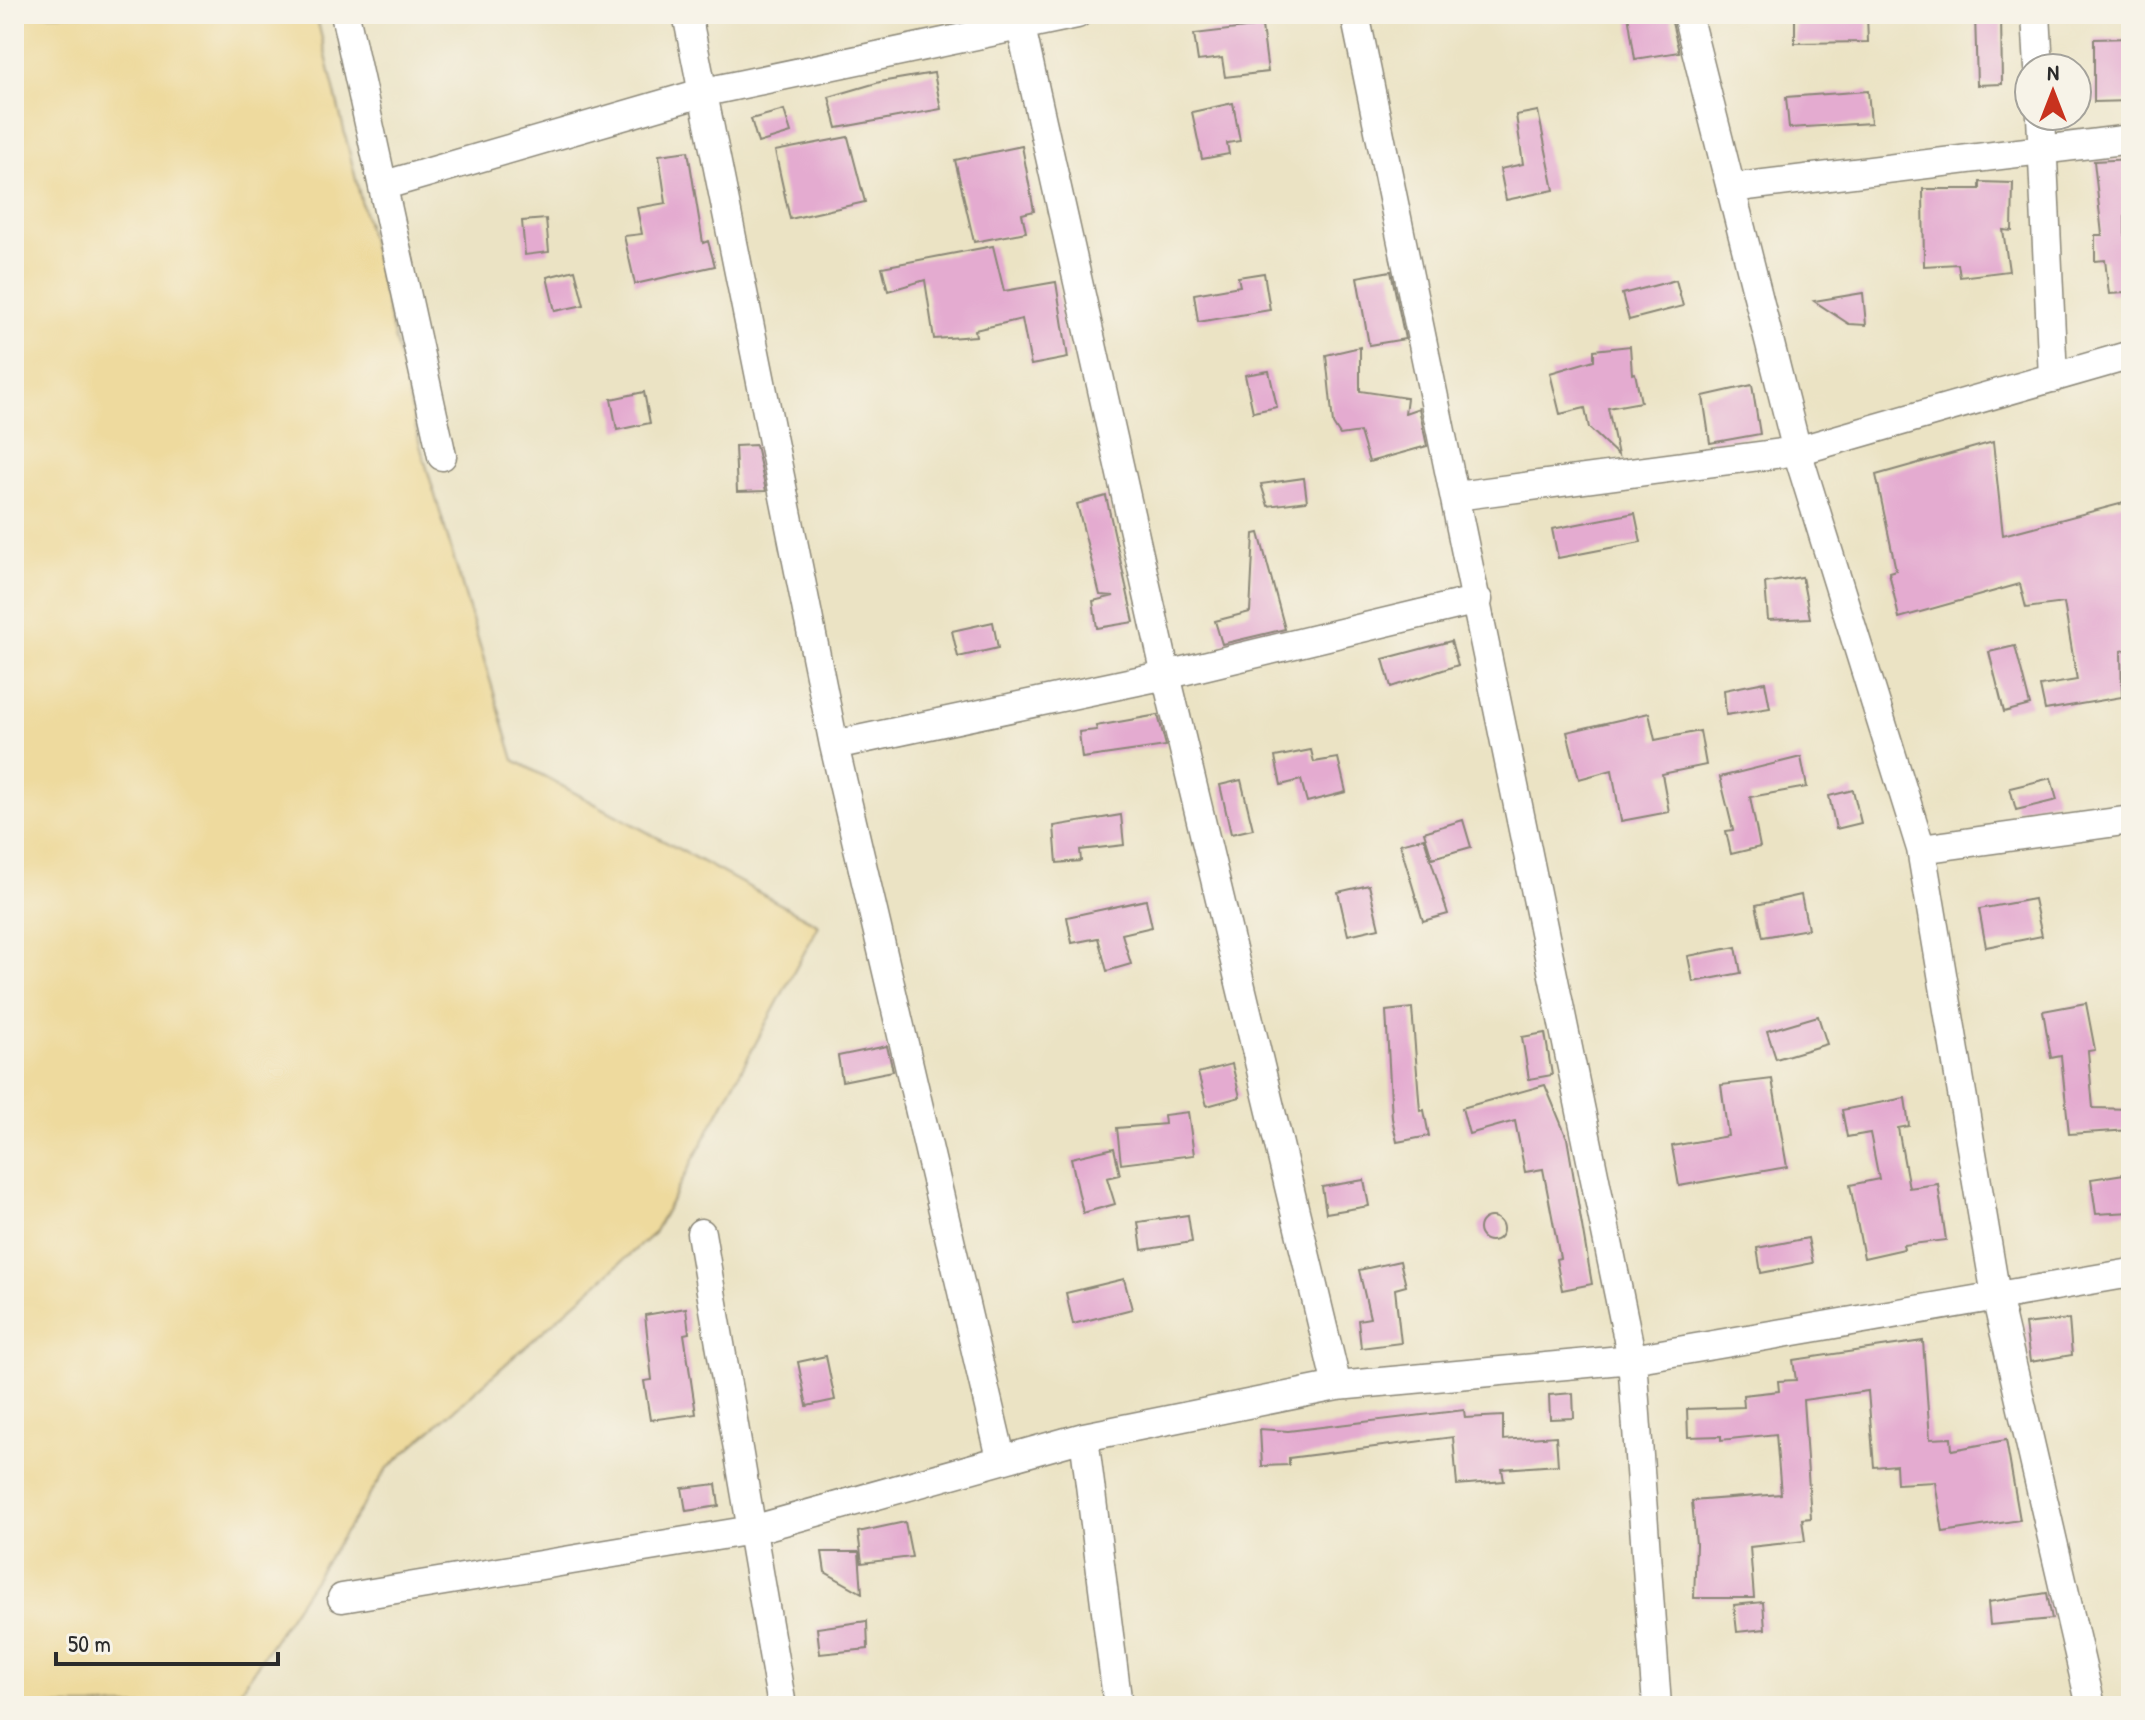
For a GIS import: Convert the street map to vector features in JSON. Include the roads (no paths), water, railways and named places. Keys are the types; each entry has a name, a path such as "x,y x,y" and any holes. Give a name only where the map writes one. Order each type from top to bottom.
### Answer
{"street":[{"path":"345,14 385,185 442,456"},
{"path":"687,14 834,745 1001,1458"},
{"path":"385,185 705,92 1020,20 1077,14"},
{"path":"1355,14 1632,1359 1657,1706"},
{"path":"1687,14 1797,451 1921,849 1996,1296 2091,1706"},
{"path":"2036,14 2038,52"},
{"path":"1020,20 1166,675 1337,1386"},
{"path":"2041,132 2053,378"},
{"path":"1731,188 2131,139"},
{"path":"1456,496 1797,451 2131,355"},
{"path":"834,745 1166,675 1478,600"},
{"path":"1921,849 2131,820"},
{"path":"701,1233 782,1706"},
{"path":"342,1598 752,1530 1084,1437 1337,1386 1632,1359 2131,1273"},
{"path":"1084,1437 1118,1706"}]}
